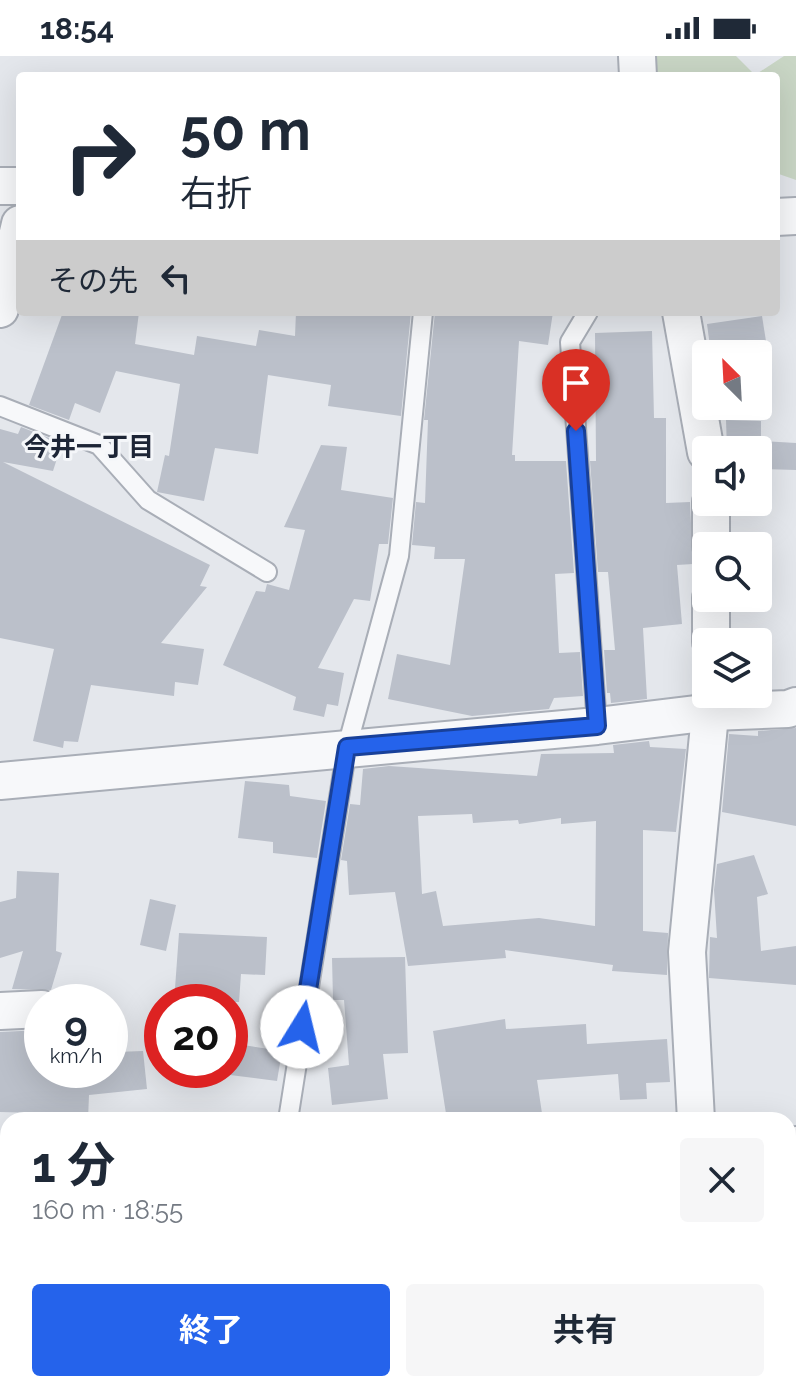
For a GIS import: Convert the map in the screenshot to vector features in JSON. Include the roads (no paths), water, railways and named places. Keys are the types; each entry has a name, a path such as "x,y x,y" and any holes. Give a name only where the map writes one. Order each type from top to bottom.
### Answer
{"street":[{"path":"0,309 16,241"},
{"path":"682,316 703,436"},
{"path":"772,708 788,709 796,706"},
{"path":"0,781 597,726 692,707"},
{"path":"696,1112 687,952 711,708"},
{"path":"0,1011 24,1010"}],"lane":[{"path":"289,1112 347,747 399,556 423,316"},
{"path":"586,316 570,342 597,726"},
{"path":"0,406 99,445 148,500 267,572"}],"district":[{"name":"今井一丁目","path":"89,447"}]}
